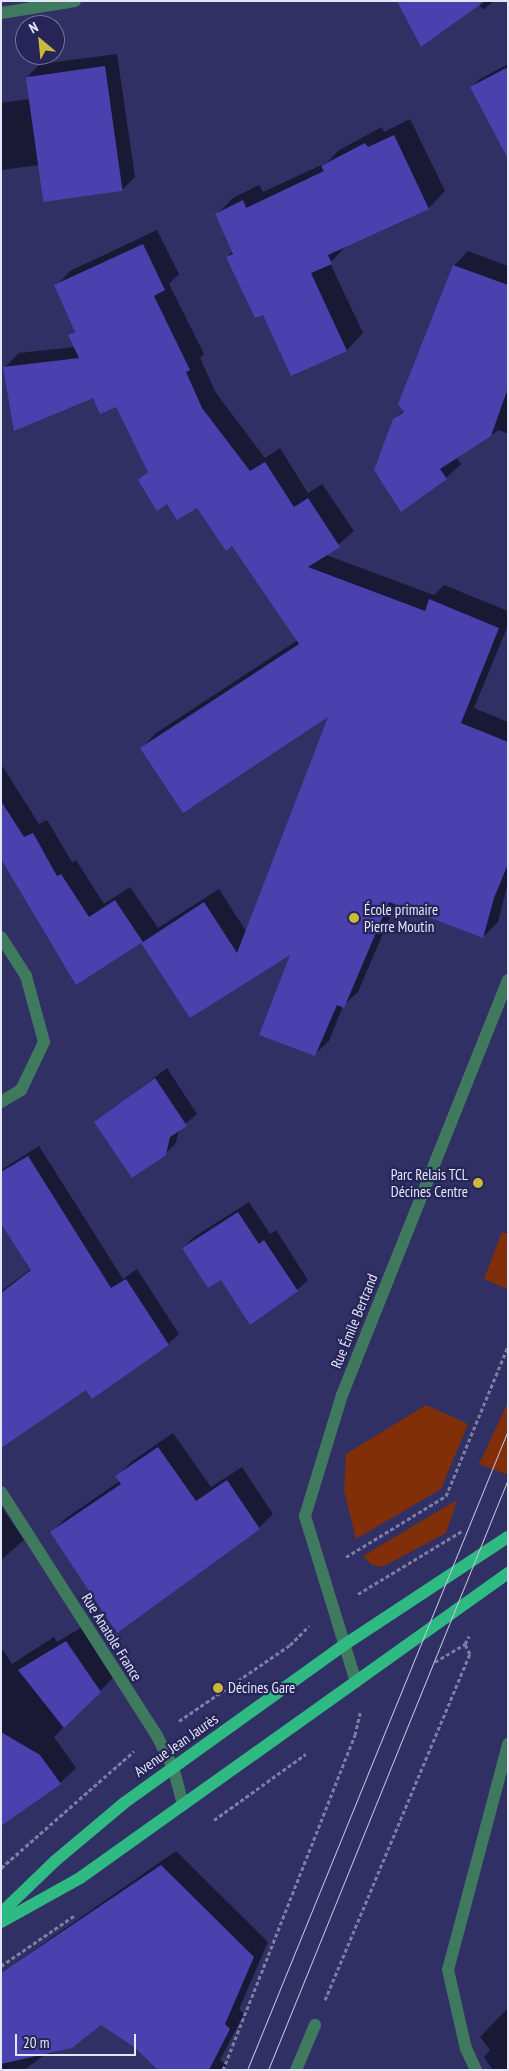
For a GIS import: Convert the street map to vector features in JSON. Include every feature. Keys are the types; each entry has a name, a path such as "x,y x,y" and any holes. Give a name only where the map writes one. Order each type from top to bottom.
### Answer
{"main road":[{"name":"Avenue Jean Jaurès","path":"1,1913 62,1855 124,1803 344,1645 508,1537"},
{"path":"1,1922 80,1878 508,1573"}],"street":[{"path":"1,14 76,1"},
{"path":"1,937 26,976 44,1042 21,1090 1,1102"},
{"name":"Rue Émile Bertrand","path":"356,1682 320,1573 304,1516 342,1395 508,980"},
{"name":"Rue Anatole France","path":"1,1492 173,1767 183,1806"},
{"path":"476,2070 466,2049 448,1970 508,1744"},
{"path":"296,2070 314,2025"}],"path":[{"path":"320,1573 446,1496 508,1346"},
{"path":"314,2025 470,1654 465,1644"},
{"path":"223,2070 355,1735 362,1708 356,1682"}],"shaded area":[{"path":"502,1232 508,1234 507,1289 484,1279"},
{"path":"508,1402 508,1475 479,1464"},
{"path":"426,1405 468,1424 441,1489 356,1539 344,1490 346,1454"},
{"path":"457,1500 446,1533 382,1567 372,1565 363,1556"}],"building":[{"path":"397,1 485,1 421,47"},
{"path":"105,66 123,191 43,202 26,77"},
{"path":"508,67 508,159 470,87"},
{"path":"394,135 429,209 328,255 332,264 311,273 347,351 291,376 263,315 255,318 226,257 233,254 215,214 243,200 246,208 324,171 321,166 365,143 368,147"},
{"path":"143,244 165,290 154,296 190,370 186,372 202,408 250,471 265,462 294,507 308,498 340,547 308,567 425,611 429,599 499,628 461,723 508,742 508,864 494,898 483,938 389,902 344,1008 337,1005 315,1056 259,1035 290,955 190,1018 141,943 76,985 1,859 1,801 24,837 33,833 57,876 61,874 89,917 115,900 143,942 204,902 237,953 328,717 183,813 140,748 299,644 232,546 226,551 197,508 177,520 167,504 157,511 138,480 148,472 116,407 100,414 93,398 14,431 3,367 79,358 68,335 75,332 54,285"},
{"path":"453,265 508,285 508,388 491,436 440,469 447,479 401,512 374,470 393,419 404,412 398,404"},
{"path":"155,1078 187,1126 170,1137 166,1155 132,1178 94,1122"},
{"path":"28,1156 111,1288 126,1279 169,1345 92,1399 86,1390 1,1448 1,1293 31,1270 1,1224 1,1172"},
{"path":"238,1212 259,1244 264,1240 298,1291 250,1325 221,1280 208,1288 182,1248"},
{"path":"158,1447 196,1501 227,1480 260,1529 117,1633 50,1532 121,1484 115,1476"},
{"path":"66,1641 101,1692 64,1728 18,1670"},
{"path":"1,1732 40,1755 61,1784 1,1826"},
{"path":"161,1865 254,1957 225,2024 230,2029 209,2070 158,2070 134,2047 101,2025 72,2048 1,2064 1,1973"}],"tram line":[{"path":"247,2070 508,1430"},
{"path":"268,2070 508,1479"}],"place":[{"name":"École primaire Pierre Moutin","path":"354,918"},
{"name":"Parc Relais TCL Décines Centre","path":"478,1183"},
{"name":"Décines Gare","path":"218,1688"}]}
